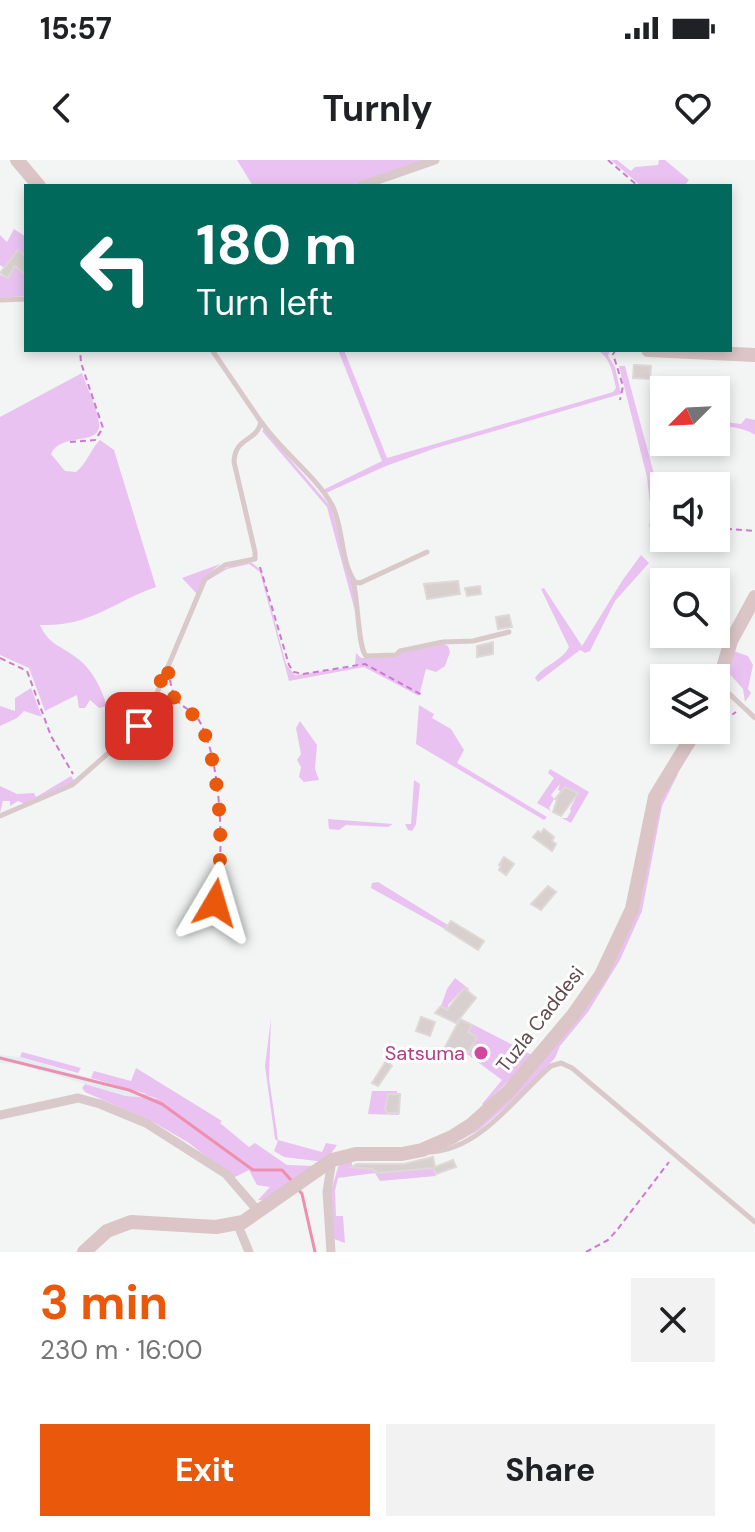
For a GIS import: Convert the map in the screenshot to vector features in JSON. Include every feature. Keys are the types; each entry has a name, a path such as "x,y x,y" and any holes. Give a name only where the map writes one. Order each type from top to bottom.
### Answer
{"main road":[{"path":"17,160 37,184"},
{"path":"691,352 755,355"},
{"path":"724,664 731,641 755,597"},
{"name":"Tuzla Caddesi","path":"265,1208 332,1160 356,1154 402,1154 422,1150 466,1129 509,1091 573,1015 601,975 632,909 655,797 687,744"},
{"path":"84,1252 107,1231 131,1222 216,1227 243,1222 265,1208"}],"street":[{"path":"366,184 435,160"},
{"path":"0,1115 78,1098 100,1104 146,1123 226,1174 265,1208"},
{"path":"331,1252 327,1192 332,1160"},
{"path":"237,1223 249,1252"}],"lane":[{"path":"0,300 24,299"},
{"path":"213,352 261,422 329,500 337,516 352,579 359,616 359,646 366,656 396,655 400,651 473,641 509,632"},
{"path":"0,816 77,782 139,726 148,714 205,579 225,565 255,559 234,453 241,442 257,432 261,422"},
{"path":"352,579 360,583 427,552"},
{"path":"730,697 755,718"},
{"path":"422,1150 442,1151 476,1135 551,1066 561,1063 572,1068 755,1222"}],"path":[{"path":"608,160 636,184"},
{"path":"70,442 95,440 103,428 80,352"},
{"path":"614,352 623,386 620,400"},
{"path":"730,529 755,531"},
{"path":"255,559 262,570 284,651 294,672 303,674 365,664 424,696"},
{"path":"0,658 27,671 51,736 77,782"},
{"path":"167,665 174,697 202,725 213,770 220,861 215,903"},
{"path":"730,716 744,707"},
{"path":"586,1252 608,1240 617,1230 674,1154"}],"shaded area":[{"path":"237,160 425,160 355,184 252,184"},
{"path":"611,160 617,160 631,171 635,167 658,165 659,160 665,160 689,180 686,184 639,184"},
{"path":"14,229 24,236 24,256 15,265 24,273 24,296 0,298 0,275 8,278 11,272 0,265 0,235 7,242"},
{"path":"339,352 345,352 387,458 613,392 616,388 610,366 601,352 609,352 621,394 436,448 326,493 323,490 382,461"},
{"path":"619,366 625,366 653,472 650,472 650,503 647,477"},
{"path":"82,373 96,411 98,430 94,435 63,443 51,454 65,471 76,472 100,440 114,450 156,587 87,618 58,625 40,625 51,641 88,668 107,706 99,708 90,700 85,708 79,708 77,695 45,711 29,668 0,655 0,417"},
{"path":"746,418 755,420 755,435 730,427 730,423 741,424"},
{"path":"264,429 331,507 356,594 358,622 327,507 262,431"},
{"path":"641,555 649,563 615,601 590,651 585,653 580,650 538,682 535,678 569,647 541,589 544,588 582,646"},
{"path":"251,562 261,570 286,664 295,675 360,666 355,664 356,653 361,658 398,657 401,652 442,643 448,646 450,652 445,666 436,672 426,669 419,696 364,667 289,681 260,572 249,564 227,569 205,582 220,570"},
{"path":"220,564 205,577 197,594 182,578"},
{"path":"733,651 748,656 753,665 748,689 751,693 745,702 743,689 730,674"},
{"path":"31,688 42,717 24,711 0,726 0,706 15,711 15,698"},
{"path":"419,705 434,714 432,718 451,729 464,750 457,763 547,817 544,820 416,744"},
{"path":"300,721 317,745 315,769 319,780 304,782 299,777 301,767 297,760 301,754 296,728"},
{"path":"550,769 589,792 571,823 562,818 567,818 578,793 565,787 562,792 558,790 560,784 551,795 554,799 549,808 551,811 537,803 554,778 548,773"},
{"path":"674,772 678,774 662,806 642,911 620,960 588,1012 560,1046 555,1058 523,1092 479,1130 461,1140 459,1138 550,1050 591,1001 608,975 621,947 657,805"},
{"path":"71,776 75,782 27,805 18,801 10,806 10,801 3,801 0,813 0,786 17,794 34,793 36,797"},
{"path":"414,780 420,784 416,824 412,831 405,824 411,824"},
{"path":"328,819 393,824 388,827 346,825 339,830 329,829"},
{"path":"378,882 448,925 445,929 371,888 372,883"},
{"path":"455,978 469,989 463,989 448,1005 448,1010 441,1006"},
{"path":"271,1018 269,1078 278,1140 322,1152 326,1143 337,1145 325,1162 284,1157 274,1151 278,1141 275,1139 265,1066"},
{"path":"472,1024 534,1056 493,1096 486,1108 482,1104 502,1080 467,1054 477,1038 468,1032"},
{"path":"22,1052 81,1068 78,1073 20,1057"},
{"path":"136,1068 222,1121 220,1123 249,1147 255,1143 287,1165 317,1166 271,1201 258,1200 270,1187 257,1185 249,1170 233,1178 189,1143 82,1088 85,1084 126,1096 147,1094 91,1078 94,1071 131,1081"},
{"path":"372,1091 397,1091 400,1094 399,1115 368,1114"},
{"path":"352,1158 352,1167 372,1169 378,1173 433,1168 436,1176 380,1181 375,1173 338,1178 336,1216 343,1216 345,1243 334,1239 330,1194 340,1161"}],"sand":[{"path":"0,1055 20,1057 159,1099 126,1096 18,1064 0,1063"}],"building":[{"path":"18,250 24,254 24,273 15,266 8,278 0,273"},
{"path":"634,365 651,366 650,379 633,378"},
{"path":"458,581 460,594 427,599 424,584"},
{"path":"480,586 481,594 467,596 465,588"},
{"path":"509,615 512,627 498,629 496,617"},
{"path":"493,642 493,654 477,657 477,646"},
{"path":"565,787 578,793 561,816 553,812 555,799"},
{"path":"544,829 554,837 552,841 556,844 552,851 533,837"},
{"path":"504,857 514,864 506,875 499,870"},
{"path":"548,886 556,892 541,910 531,904"},
{"path":"451,921 484,941 478,950 445,929"},
{"path":"464,988 476,998 456,1023 435,1013 441,1006 447,1010"},
{"path":"421,1017 435,1022 430,1036 416,1031"},
{"path":"460,1019 472,1025 468,1032 477,1037 467,1054 458,1048 456,1053 445,1047"},
{"path":"386,1061 392,1066 378,1086 372,1083"},
{"path":"388,1094 400,1094 399,1113 387,1113 385,1110"},
{"path":"433,1157 435,1167 453,1160 456,1167 436,1174 433,1168 378,1173 372,1169 351,1167 357,1164 404,1164"}],"waterway":[{"path":"0,1058 129,1090 162,1104 253,1170 282,1170 291,1180"},
{"path":"298,1189 302,1194 315,1252"}],"place":[{"name":"Satsuma","path":"481,1053"}],"route":[{"path":"139,726 148,714 167,665 174,697 202,725 213,770 220,830 220,877 215,903"}]}
